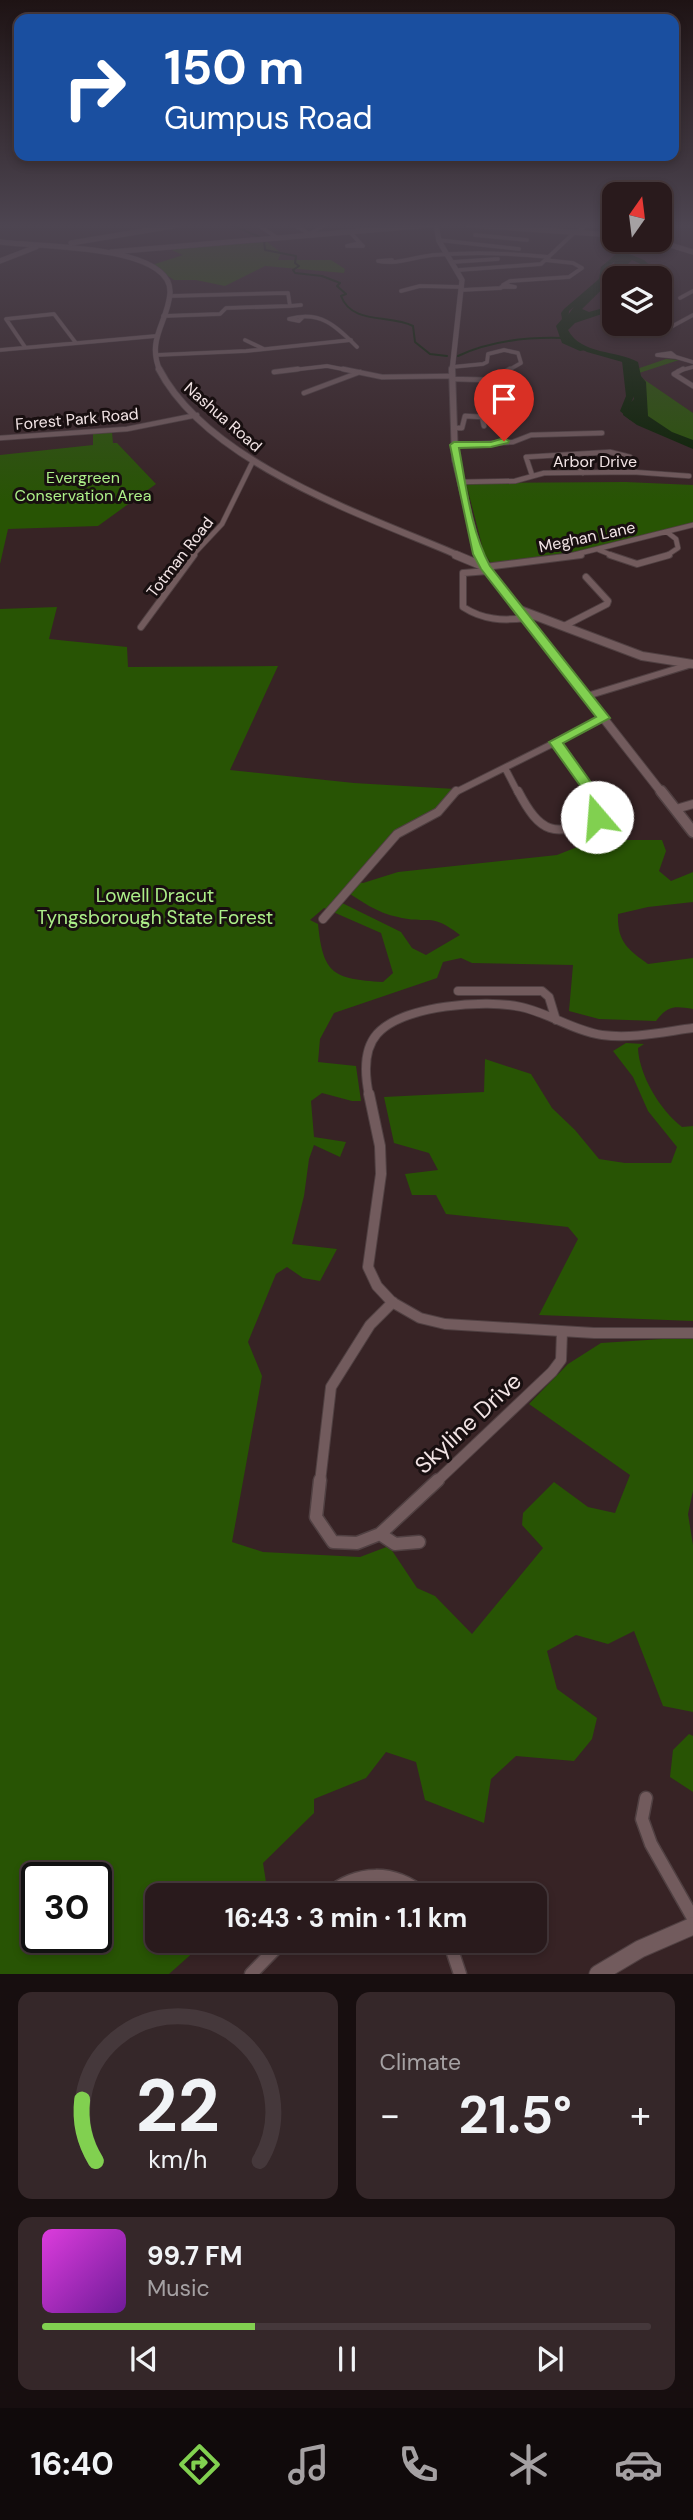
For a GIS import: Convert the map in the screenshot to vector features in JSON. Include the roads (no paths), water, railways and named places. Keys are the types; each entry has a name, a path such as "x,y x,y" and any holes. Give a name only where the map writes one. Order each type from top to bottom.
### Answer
{"main road":[{"name":"Nashua Road","path":"163,317 156,336 156,355 158,368 168,386 197,415 253,461 290,482 487,569"},
{"path":"458,317 452,367 454,445 478,554 693,832"},
{"path":"519,609 642,656 692,664"},
{"path":"528,622 540,618"},
{"path":"598,1974 640,1949 693,1926"}],"street":[{"path":"24,317 6,319 24,347"},
{"path":"56,317 76,343"},
{"path":"305,317 329,319 357,347"},
{"path":"672,326 689,317"},
{"path":"0,349 156,336"},
{"path":"245,340 264,349"},
{"path":"156,355 264,349 351,340"},
{"path":"274,372 327,366 382,377 491,380 521,363 518,353 504,350 488,354 487,362 483,365 452,367"},
{"path":"676,357 693,365"},
{"path":"693,365 674,374 693,386"},
{"path":"304,393 360,372"},
{"name":"Forest Park Road","path":"0,438 127,429 197,415"},
{"path":"454,428 462,428 465,416 482,417 484,426"},
{"path":"454,445 513,442 531,435 601,433"},
{"path":"531,475 526,457 622,453 630,457 635,464 633,472"},
{"path":"572,455 583,473"},
{"name":"Totman Road","path":"141,627 194,555 222,524 253,461"},
{"name":"Arbor Drive","path":"460,482 515,481 531,475 583,473 633,472 689,476"},
{"name":"Meghan Lane","path":"528,622 488,619 463,607 463,573 599,550 693,525"},
{"path":"599,550 634,564 647,565 676,552 676,539 667,532"},
{"path":"564,626 607,604 608,601 586,576"},
{"path":"587,696 692,664"},
{"path":"323,919 397,834 428,820 457,790 604,718"},
{"path":"505,768 538,824 551,829 586,824 597,817 600,805 556,742"},
{"path":"676,809 693,804"},
{"path":"458,991 542,991 549,997 556,1020"},
{"path":"693,1028 628,1036 604,1035 524,1007 489,1003 398,1018 374,1035 367,1060 367,1082 382,1160 368,1266 372,1279 393,1302 408,1313 432,1322 562,1332 693,1333"},
{"name":"Skyline Drive","path":"393,1302 370,1325 331,1387 316,1517 334,1542 346,1546 366,1542 380,1534 552,1372 561,1360 562,1332"},
{"path":"380,1534 395,1544 419,1542"},
{"path":"646,1798 642,1819 693,1917"},
{"path":"341,1883 362,1875 387,1876 408,1883"},
{"path":"251,1974 271,1953"},
{"path":"453,1953 460,1974"}],"waterway":[{"path":"375,317 413,326 415,342 430,354 447,356"},
{"path":"565,317 559,326 564,342 582,350"},
{"path":"458,356 509,341 562,338"},
{"path":"613,356 626,360 630,396 624,411 633,418"}],"park label":[{"name":"Evergreen Conservation Area","path":"83,486"},
{"name":"Lowell Dracut Tyngsborough State Forest","path":"155,906"}]}
